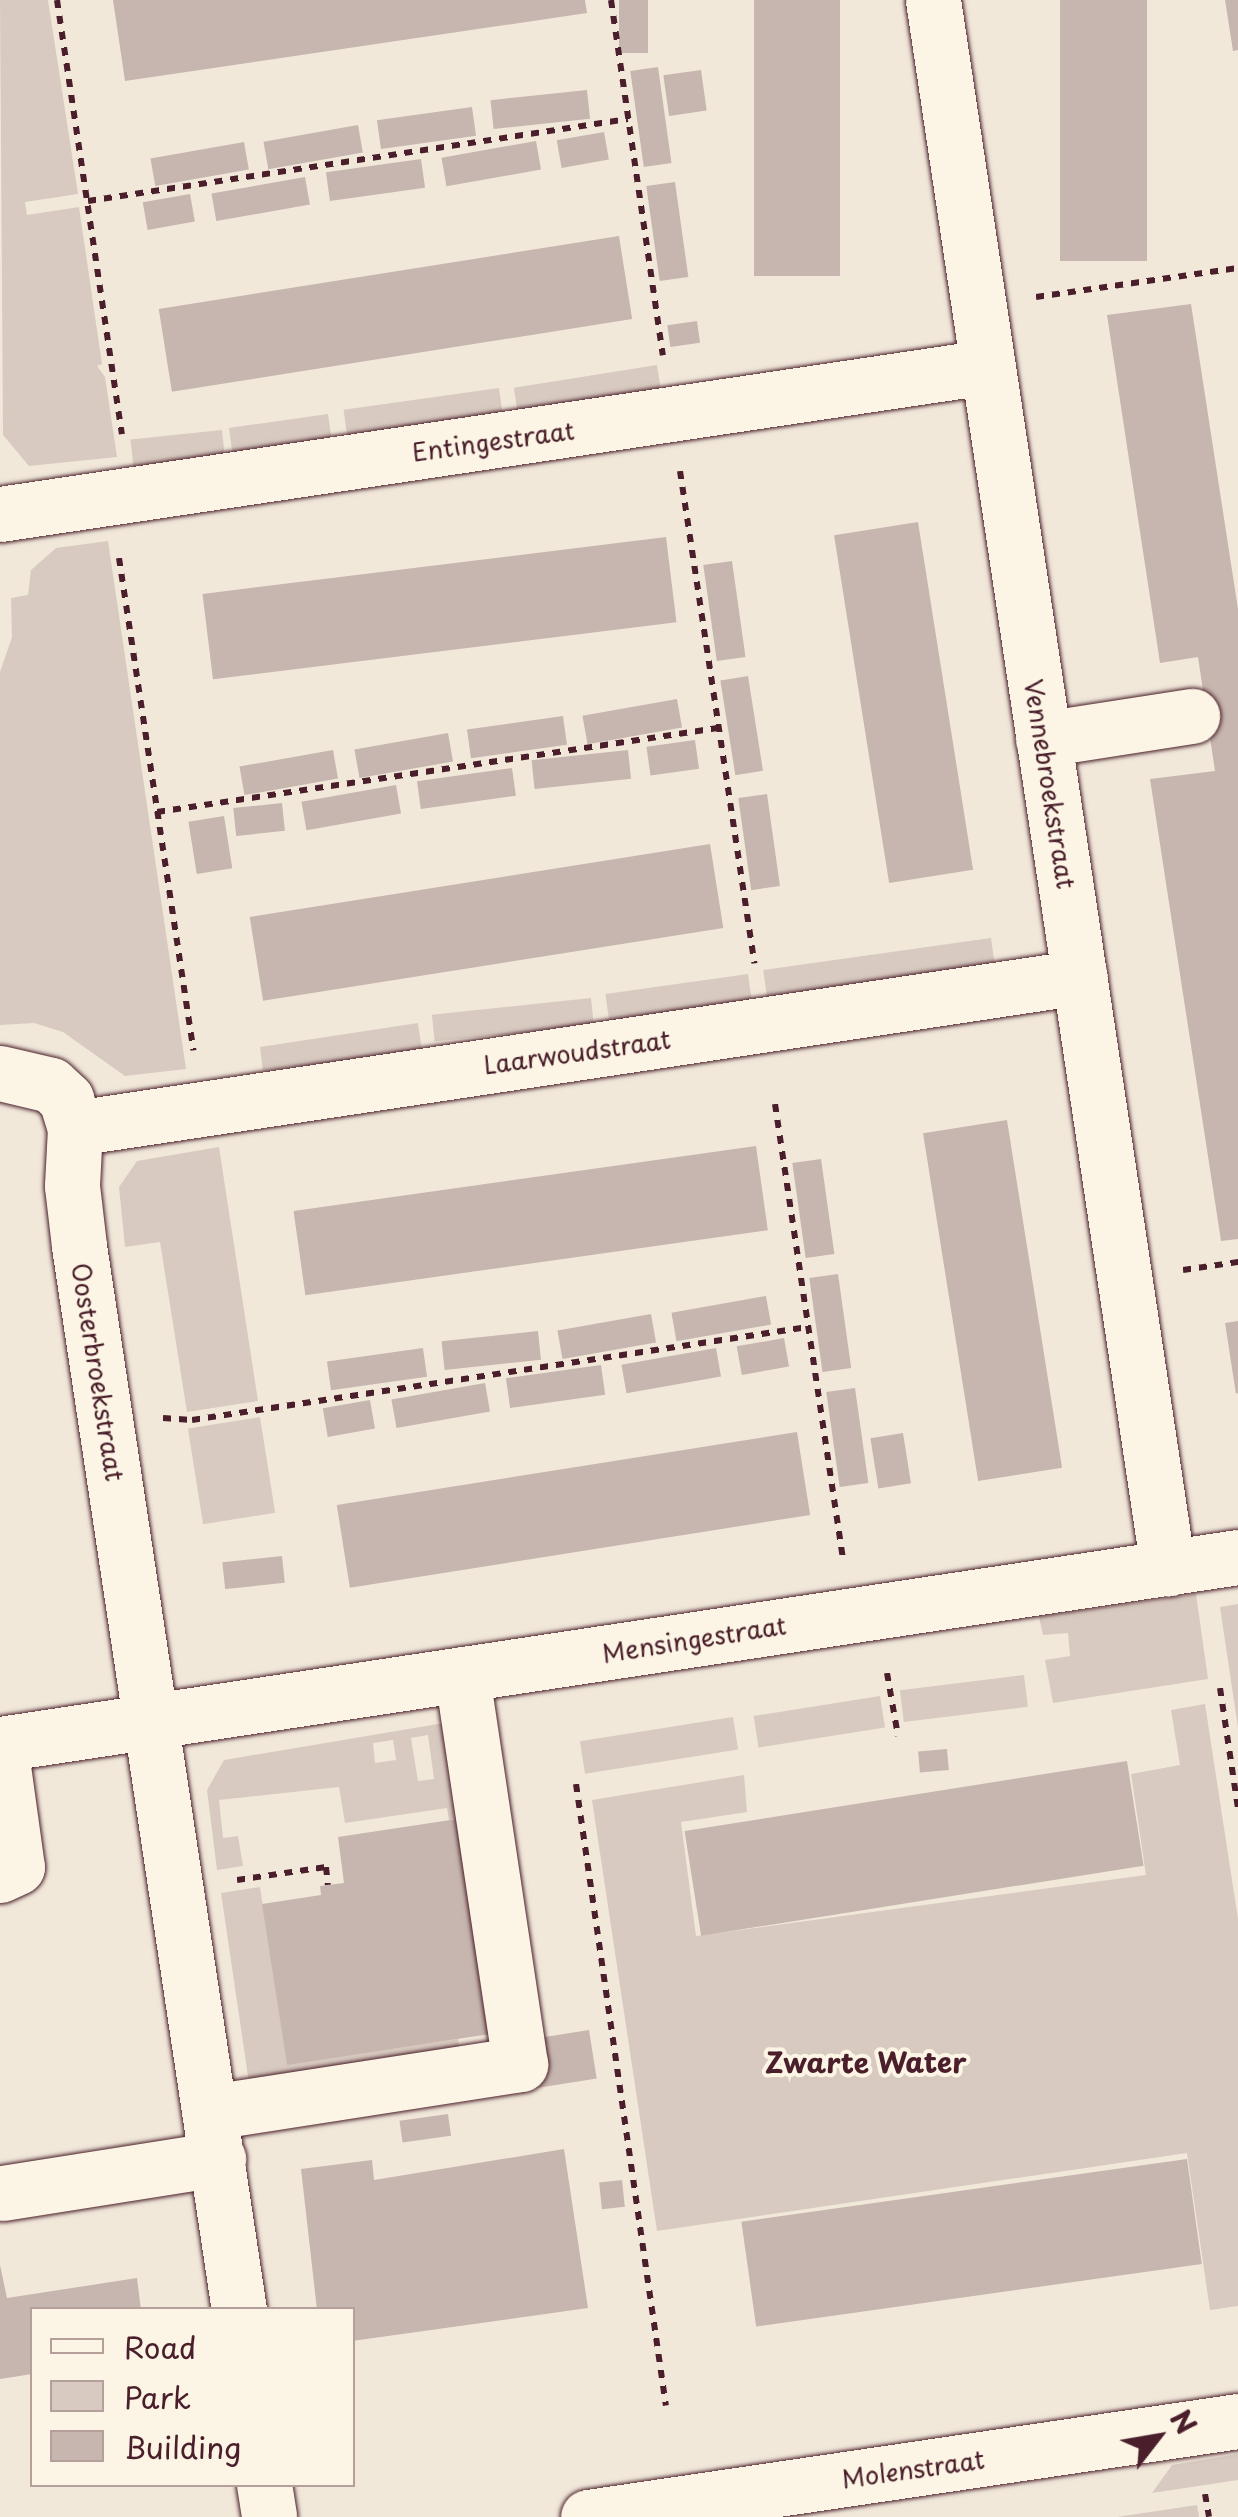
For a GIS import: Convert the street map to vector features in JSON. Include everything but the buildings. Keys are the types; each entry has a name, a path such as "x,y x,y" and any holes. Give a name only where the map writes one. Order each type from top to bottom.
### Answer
{"street":[{"name":"Vennebroekstraat","path":"933,0 1168,1568"},
{"name":"Entingestraat","path":"0,514 986,367"},
{"path":"1043,739 1192,716"},
{"name":"Laarwoudstraat","path":"75,1128 1080,977"},
{"path":"0,1074 51,1084 66,1098 75,1128"},
{"name":"Oosterbroekstraat","path":"75,1128 72,1186 240,2307"},
{"name":"Mensingestraat","path":"149,1719 1238,1558"},
{"path":"2,2193 215,2136 520,2064 462,1674"},
{"path":"0,1875 17,1866 0,1744 149,1719"},
{"name":"Molenstraat","path":"588,2517 710,2508 1238,2420"},
{"path":"264,2487 269,2517"}],"path":[{"path":"57,0 122,437"},
{"path":"611,0 754,966"},
{"path":"88,200 628,120"},
{"path":"1032,298 1238,268"},
{"path":"111,498 201,1107"},
{"path":"157,812 718,728"},
{"path":"774,1104 852,1614"},
{"path":"106,1426 184,1414 192,1420 808,1327"},
{"path":"1220,1688 1238,1809"},
{"path":"576,1784 666,2406"},
{"path":"230,1881 326,1867 328,1885"},
{"path":"1205,2494 1208,2517"}],"green space":[{"path":"0,0 48,0 78,194 25,202 27,215 79,207 102,364 97,366 105,377 117,457 29,466 3,435"},
{"path":"657,365 661,391 518,413 514,388"},
{"path":"499,388 503,416 347,438 344,410"},
{"path":"328,414 332,441 233,455 229,428"},
{"path":"222,430 225,457 133,466 131,440"},
{"path":"108,541 186,1069 125,1076 63,1032 34,1023 0,1025 0,672 12,637 11,598 28,595 31,570 56,548"},
{"path":"991,938 995,965 767,997 763,970"},
{"path":"748,974 752,1001 609,1021 605,994"},
{"path":"591,998 594,1025 435,1042 432,1015"},
{"path":"418,1023 422,1051 263,1071 260,1047"},
{"path":"219,1147 258,1401 187,1412 160,1242 125,1247 119,1187 137,1161"},
{"path":"260,1417 275,1513 203,1524 188,1428"},
{"path":"1196,1594 1208,1679 1053,1703 1045,1660 1070,1656 1068,1633 1043,1635 1039,1617"},
{"path":"1238,1604 1238,1728 1220,1607"},
{"path":"1024,1675 1028,1707 904,1722 900,1690"},
{"path":"880,1696 885,1728 759,1748 754,1716"},
{"path":"1205,1704 1238,1919 1238,2306 1210,2310 1187,2153 657,2231 592,1800 744,1775 747,1812 681,1822 696,1936 1146,1875 1131,1774 1180,1765 1171,1710"},
{"path":"733,1717 738,1750 585,1774 580,1741"},
{"path":"444,1723 457,1819 449,1820 447,1808 345,1823 339,1787 219,1800 223,1838 238,1836 243,1866 217,1870 207,1790 224,1760","holes":["428,1735 434,1779 418,1781 411,1738","393,1740 396,1760 375,1763 373,1743"]},
{"path":"260,1887 287,2064 458,2039 460,2052 249,2083 221,1893"},
{"path":"1238,2454 1238,2480 1152,2493 1172,2465"},
{"path":"1197,2505 1199,2517 1117,2517"}],"district":[{"name":"Zwarte Water","path":"866,2062"}]}
